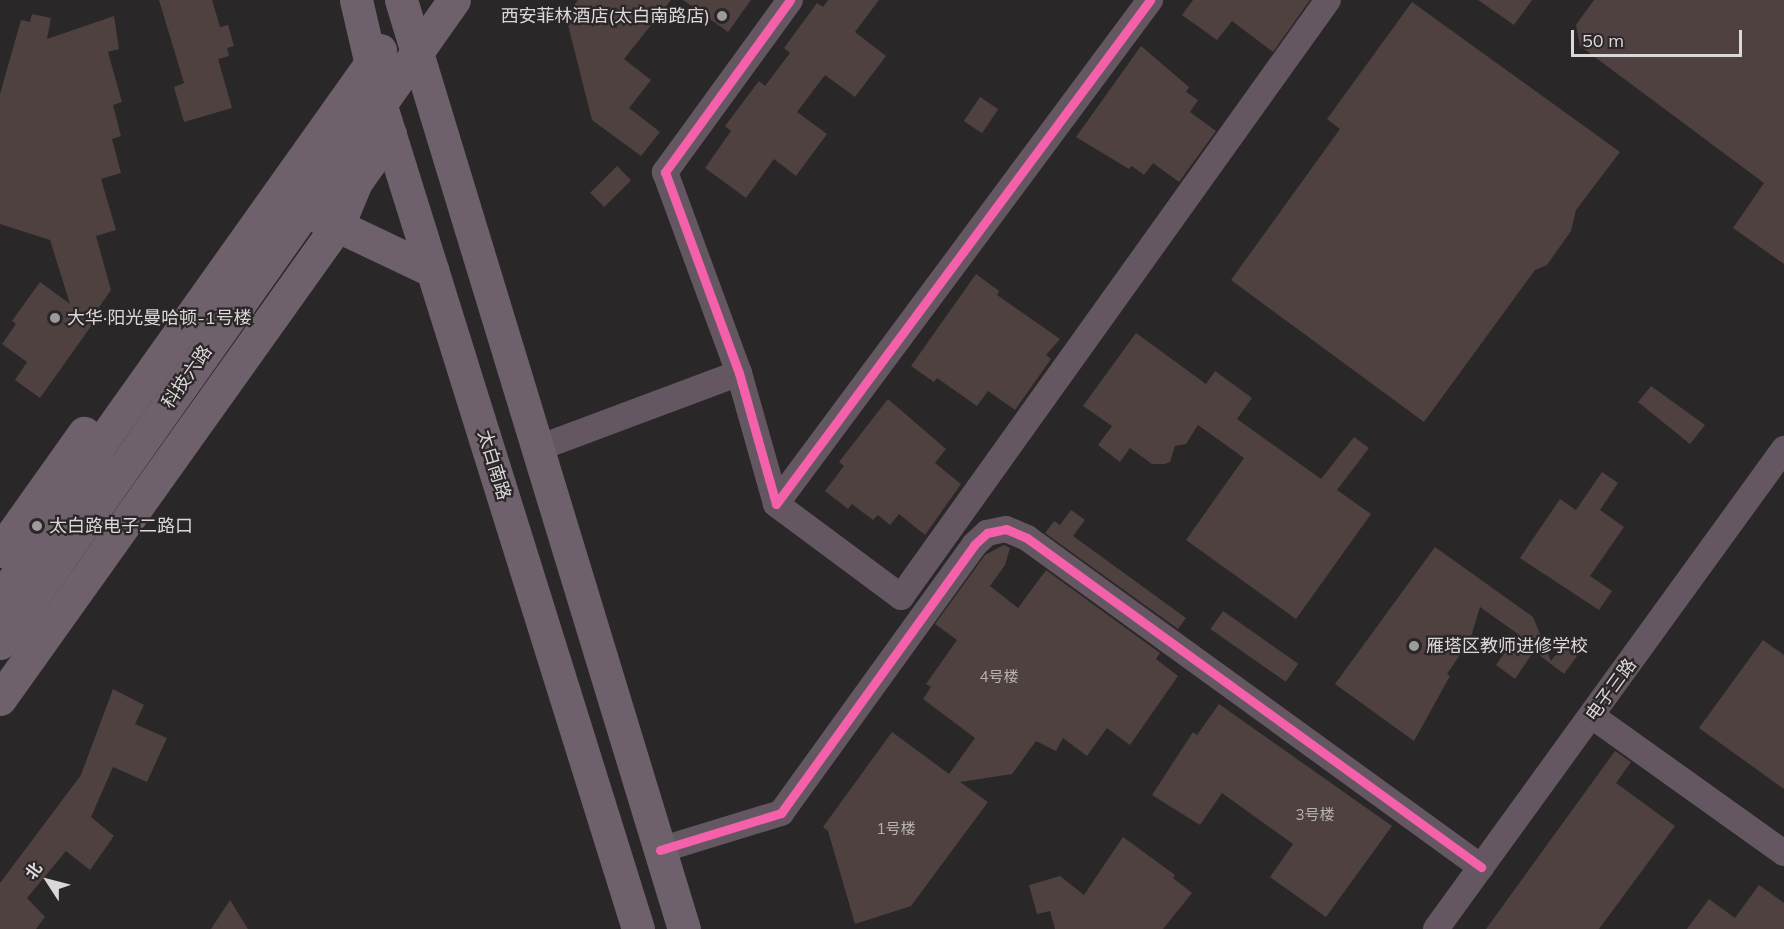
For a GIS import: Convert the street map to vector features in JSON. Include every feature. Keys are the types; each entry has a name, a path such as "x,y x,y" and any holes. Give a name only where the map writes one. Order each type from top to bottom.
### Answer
{"main road":[{"name":"太白南路","path":"356,0 380,103 638,929"},
{"path":"454,0 412,19 536,449 684,929"},
{"name":"科技六路","path":"0,601 38,548 98,447 368,49 412,19"},
{"name":"科技六路","path":"0,643 380,103 412,19"},
{"path":"0,551 368,49"},
{"path":"0,699 339,223 356,182 390,134"},
{"path":"304,211 339,223 433,271"}],"street":[{"path":"790,0 665,172 739,373 776,504 901,597 1328,0"},
{"path":"776,504 1150,0"},
{"path":"536,449 739,373"},
{"name":"电子三路","path":"1436,929 1784,449"},
{"path":"660,850 781,813 974,545 987,533 1006,529 1027,538 1481,867"},
{"path":"1592,716 1784,853"}],"building":[{"path":"159,0 212,0 220,27 228,25 234,46 227,48 229,56 218,59 232,108 184,122 174,87 184,83"},
{"path":"578,0 671,0 624,59 651,80 629,108 660,132 641,156 592,120 566,17"},
{"name":"西安菲林酒店(太白南路店)","path":"683,0 751,0 728,32"},
{"path":"828,0 879,0 855,32 886,56 855,97 825,75 797,112 827,134 796,176 774,159 746,198 705,168 731,131 725,126 759,81 765,86 790,53 784,48 817,3 823,7"},
{"path":"1193,0 1310,0 1273,52 1232,21 1217,40 1182,15"},
{"path":"1478,0 1532,0 1514,25"},
{"path":"1594,0 1784,0 1784,264 1733,228 1764,183 1580,46 1576,25"},
{"path":"1412,2 1620,152 1576,210 1571,231 1547,265 1535,270 1424,422 1231,280 1340,129 1327,119"},
{"path":"32,14 51,18 47,39 114,16 119,49 108,52 122,102 113,105 121,136 112,139 121,173 101,179 116,230 96,236 111,290 95,313 99,315 40,398 15,380 27,362 2,344 16,324 12,321 40,282 70,304 50,240 0,224 0,94 21,20 30,22"},
{"path":"1141,46 1189,87 1186,92 1198,100 1190,112 1216,131 1179,182 1153,163 1144,175 1132,166 1129,169 1076,137"},
{"path":"980,97 998,109 982,133 964,121"},
{"path":"617,166 631,180 604,207 590,193"},
{"path":"976,274 999,291 997,295 1060,339 1046,355 1051,359 1015,410 988,391 977,406 937,378 934,382 911,366"},
{"path":"1136,333 1206,384 1215,371 1252,398 1237,419 1321,479 1354,437 1369,448 1337,490 1371,514 1296,619 1186,540 1244,458 1198,425 1186,444 1175,446 1170,462 1165,464 1152,464 1130,448 1120,462 1098,445 1112,426 1083,406"},
{"path":"1651,386 1705,425 1690,444 1638,402"},
{"path":"888,399 946,449 935,463 961,484 925,535 899,514 890,525 878,515 873,520 852,504 848,509 825,491 844,466 839,462"},
{"path":"1602,472 1618,483 1600,510 1624,527 1590,576 1612,591 1599,610 1520,558 1560,499 1576,510"},
{"path":"1071,510 1085,520 1073,536 1186,618 1178,629 1045,533 1054,521 1060,525"},
{"path":"1004,545 1010,548 1005,565 990,586 1018,608 1046,570 1160,653 1156,659 1178,676 1130,745 1107,728 1087,756 1063,738 1056,751 1036,741 1012,774 960,782 988,802 911,906 855,924 828,831 823,827 892,732 949,774 975,738 923,699 931,687 926,684 957,640 935,624 985,555"},
{"name":"雁塔区教师进修学校","path":"1435,547 1533,617 1551,661 1566,641 1580,652 1564,674 1534,651 1515,679 1496,665 1518,634 1480,607 1470,640 1447,674 1450,676 1414,741 1335,684"},
{"path":"1223,611 1298,664 1286,682 1210,629"},
{"path":"1763,640 1784,655 1784,789 1699,728"},
{"path":"113,689 144,705 135,724 167,738 147,782 113,767 91,817 114,836 90,870 66,851 27,898 45,917 36,929 0,929 0,883 81,775"},
{"path":"1219,704 1392,826 1326,917 1270,877 1293,844 1222,793 1200,825 1152,795 1193,732 1197,735"},
{"path":"1615,751 1631,762 1616,783 1675,826 1599,929 1486,929"},
{"path":"1123,837 1175,875 1173,878 1192,893 1163,929 1055,929 1050,911 1037,914 1029,885 1060,876 1084,895"},
{"path":"1759,885 1784,903 1784,929 1687,929 1709,899 1735,918"},
{"path":"230,900 248,929 211,929"}],"cycle path":[{"path":"790,0 665,172 739,373 776,504 1150,0"},
{"path":"660,850 781,813 974,545 987,533 1006,529 1027,538 1481,867"}],"place":[{"name":"西安菲林酒店(太白南路店)","path":"722,16"},
{"name":"大华·阳光曼哈顿-1号楼","path":"55,318"},
{"name":"太白路电子二路口","path":"37,526"},
{"name":"雁塔区教师进修学校","path":"1414,646"}]}
